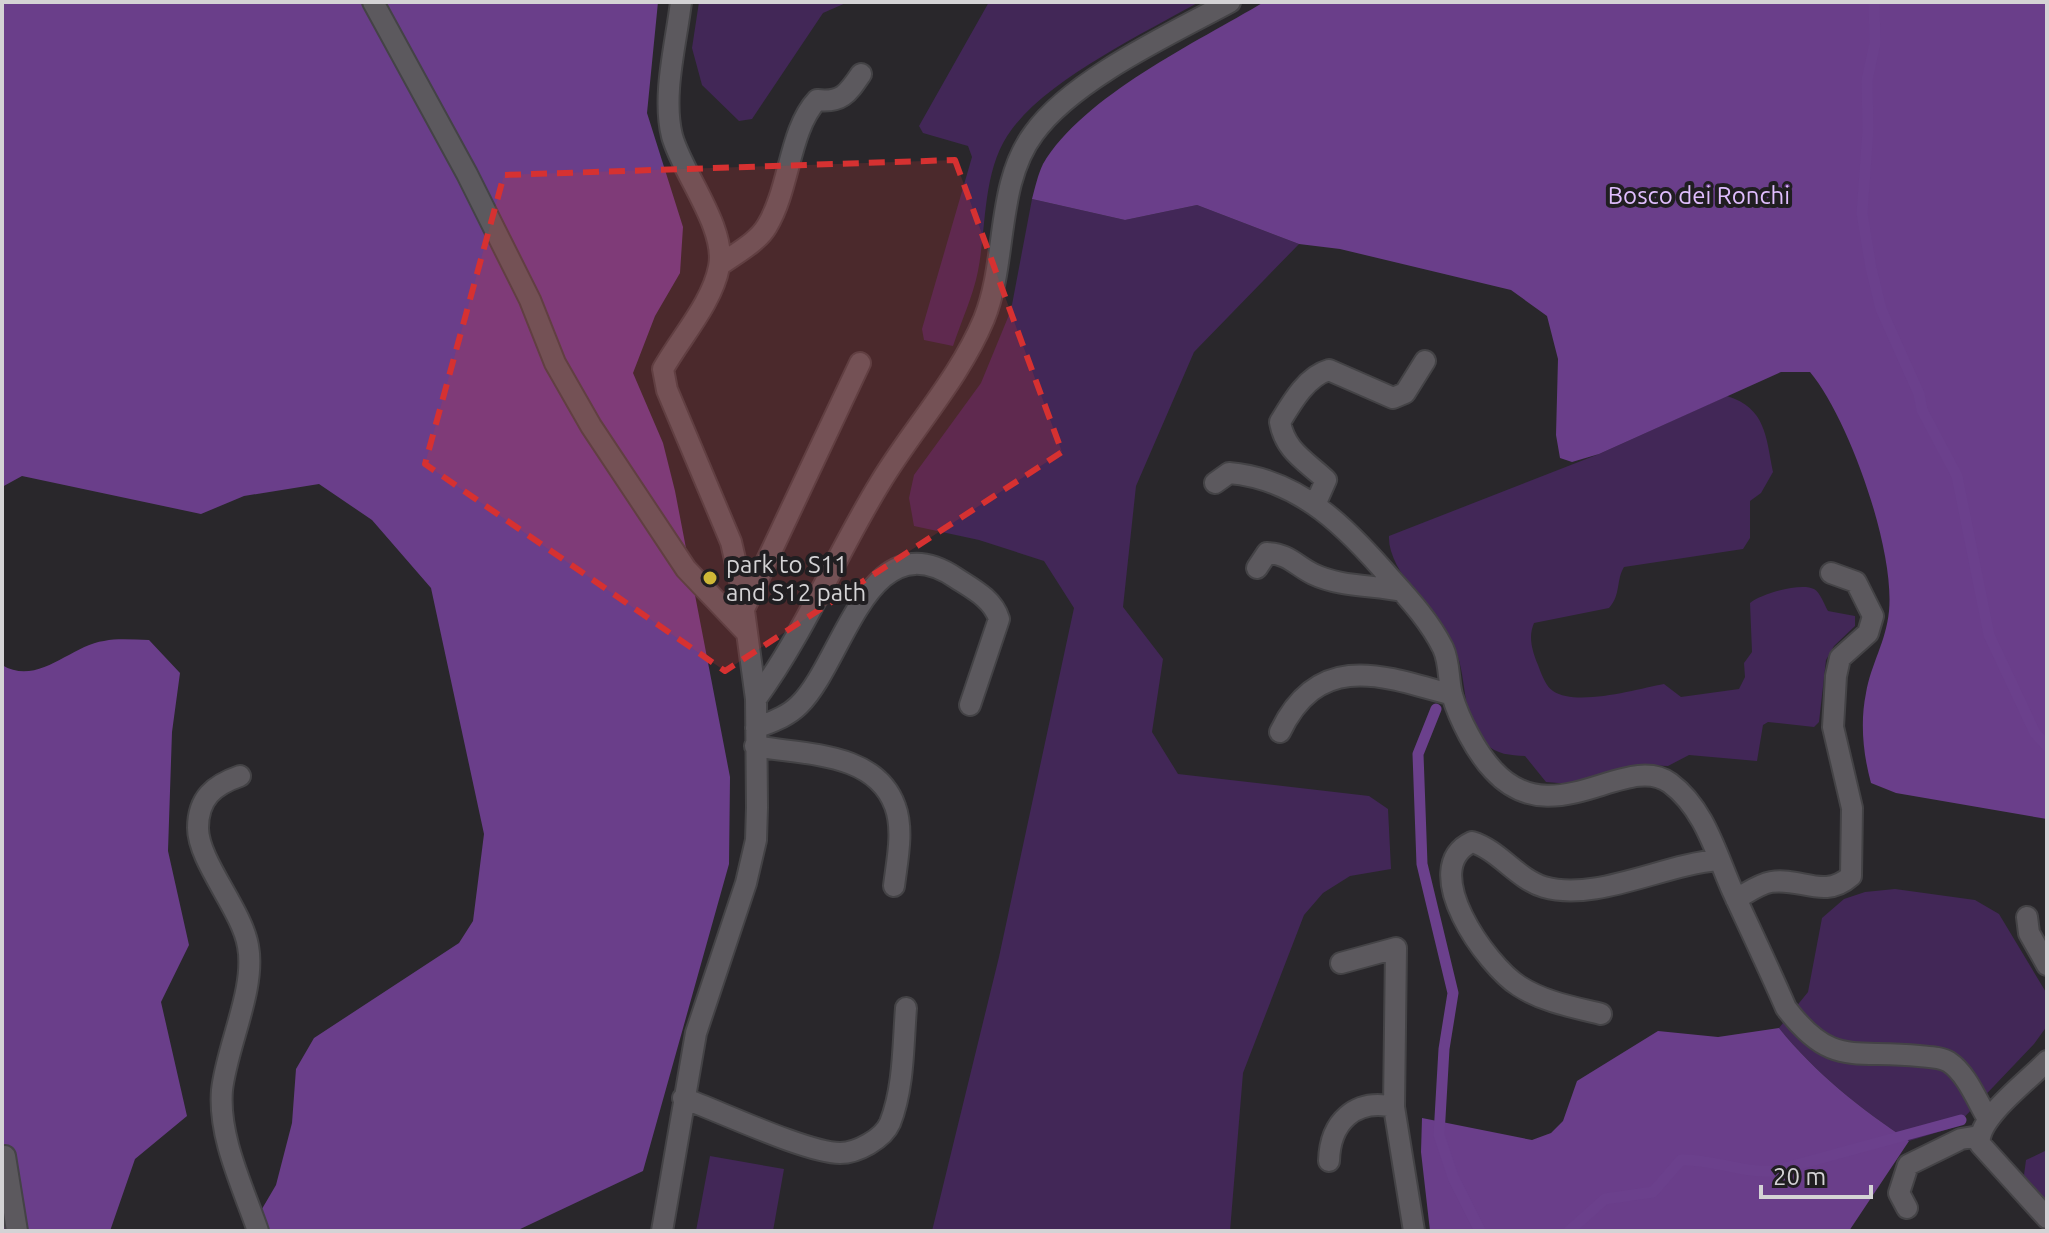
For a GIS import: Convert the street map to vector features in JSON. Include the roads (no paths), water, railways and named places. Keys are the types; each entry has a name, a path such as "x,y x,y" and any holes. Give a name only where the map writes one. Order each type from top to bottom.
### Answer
{"street":[{"path":"373,2 467,174 530,300 555,363 591,426 686,569 746,632"},
{"path":"681,2 669,100 672,136 706,206 720,265"},
{"path":"756,699 784,657 883,478 972,346 986,315 998,267 1017,161 1035,132 1069,98 1148,47 1230,2"},
{"path":"662,1231 696,1033 756,840 756,699 731,542 667,390 663,369 711,291 720,265 766,228 786,185 806,112 817,100 832,102 845,96 861,74"},
{"path":"1306,500 1326,480 1295,456 1282,436 1280,422 1317,373 1329,370 1393,398 1405,393 1425,361"},
{"path":"743,610 860,363"},
{"path":"1215,483 1229,473 1242,474 1306,500 1347,527 1419,610 1445,651 1452,695 1481,754 1510,785 1559,797 1577,795 1629,778 1661,778 1686,798 1705,826 1786,1008 1806,1034 1845,1055 1904,1055 1948,1061 1961,1072 1983,1127 1980,1144 2047,1218"},
{"path":"1257,568 1267,553 1285,554 1312,574 1402,591"},
{"path":"756,737 800,704 865,600 884,576 902,563 922,564 950,574 995,606 999,619 970,705"},
{"path":"1736,899 1773,882 1825,889 1839,886 1851,876 1852,808 1833,727 1836,676 1840,658 1868,633 1873,616 1856,582 1831,573"},
{"path":"1280,732 1289,714 1307,692 1346,673 1386,678 1452,695"},
{"path":"756,737 845,761 872,773 895,804 898,820 894,886"},
{"path":"240,776 210,790 202,804 198,830 248,943 250,964 224,1082 222,1109 224,1128 258,1231"},
{"path":"1601,1014 1549,1002 1517,985 1494,962 1470,931 1457,906 1451,882 1454,862 1462,846 1472,842 1486,846 1541,886 1564,891 1593,891 1659,870 1719,860"},
{"path":"2027,917 2029,933 2047,965"},
{"path":"1341,963 1396,948 1394,1107 1414,1231"},
{"path":"683,1098 814,1148 839,1154 862,1149 889,1126 898,1092 906,1008"},
{"path":"1907,1208 1899,1193 1908,1165 1983,1127 2047,1061"},
{"path":"1329,1161 1329,1142 1339,1124 1354,1110 1375,1103 1394,1107"},
{"path":"5,1156 17,1231"}],"waterway":[{"path":"1874,2 1875,43 1867,80 1868,130 1862,213 1871,268 1881,309 1919,394 1922,410 1957,476 1989,635 2035,733 2047,746"},
{"path":"1436,709 1418,754 1422,864 1453,993 1444,1049 1439,1135 1453,1177 1480,1231"},
{"path":"1569,1231 1605,1199 1653,1192 1681,1160 1774,1171 1961,1120"}],"place":[{"name":"park to S11 and S12 path","path":"710,578"}],"park label":[{"name":"Bosco dei Ronchi","path":"1699,195"}]}
